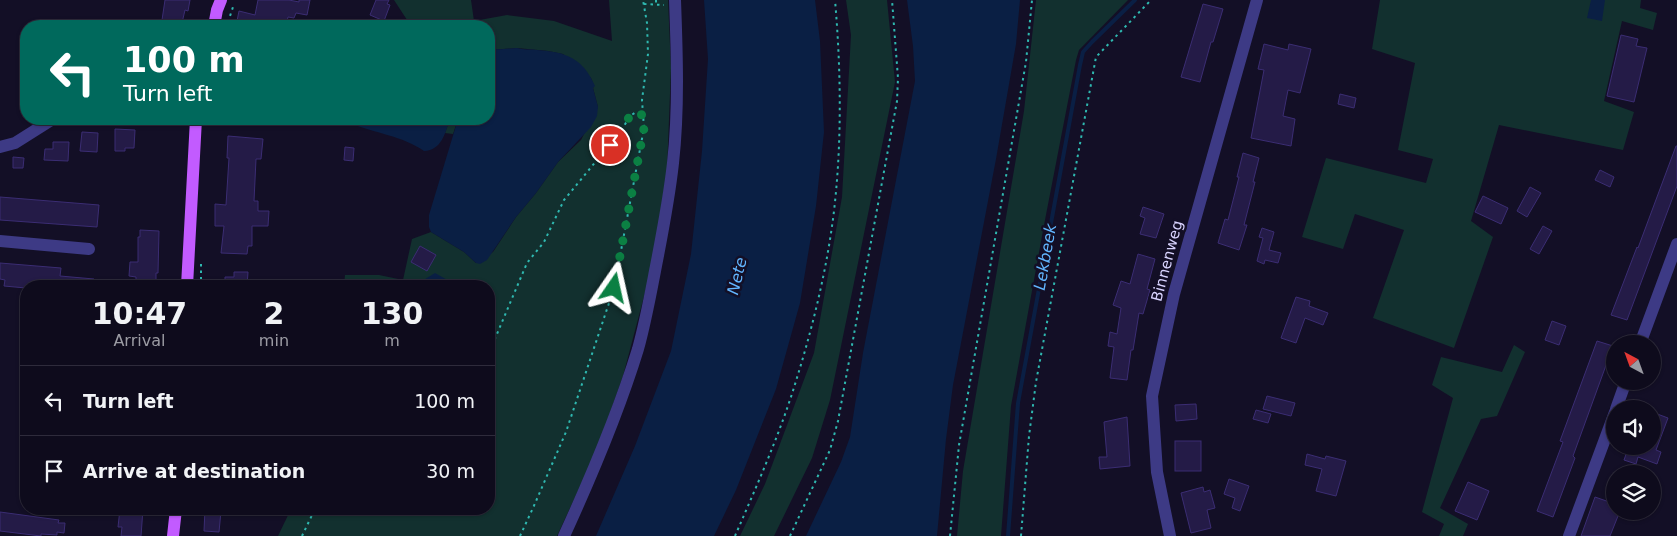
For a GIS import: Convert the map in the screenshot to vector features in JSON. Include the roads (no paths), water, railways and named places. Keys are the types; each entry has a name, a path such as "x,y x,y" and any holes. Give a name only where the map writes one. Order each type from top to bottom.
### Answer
{"main road":[{"path":"215,20 221,0"},
{"path":"187,280 196,125"},
{"path":"173,536 175,515"}],"street":[{"path":"564,536 592,475 614,420 638,348 651,288 666,214 673,162 676,110 674,0"},
{"name":"Binnenweg","path":"1170,536 1157,472 1152,396 1174,294 1257,0"},
{"path":"0,147 15,143 44,125"},
{"path":"0,241 89,249"},
{"path":"1643,335 1677,244"},
{"path":"1570,536 1606,437"}],"water":[{"name":"Nete","path":"704,0 815,0 820,41 824,132 816,206 800,303 776,389 736,490 714,536 596,536 635,446 671,351 691,254 702,151 708,59"},
{"path":"907,0 1020,0 1016,44 996,159 953,385 937,536 806,536 841,462 850,437 863,353 915,81"},
{"path":"1591,0 1605,0 1602,21 1587,18"},
{"path":"517,48 547,51 572,58 590,76 595,86 593,88 598,107 597,116 591,127 558,162 516,217 487,260 480,264 431,232 429,215 456,125 495,125 495,50"},
{"path":"356,125 448,125 439,144 435,148 424,151 398,138"},
{"path":"435,273 447,280 424,280"}],"waterway":[{"name":"Lekbeek","path":"1008,536 1018,403 1083,52 1135,0"}]}
